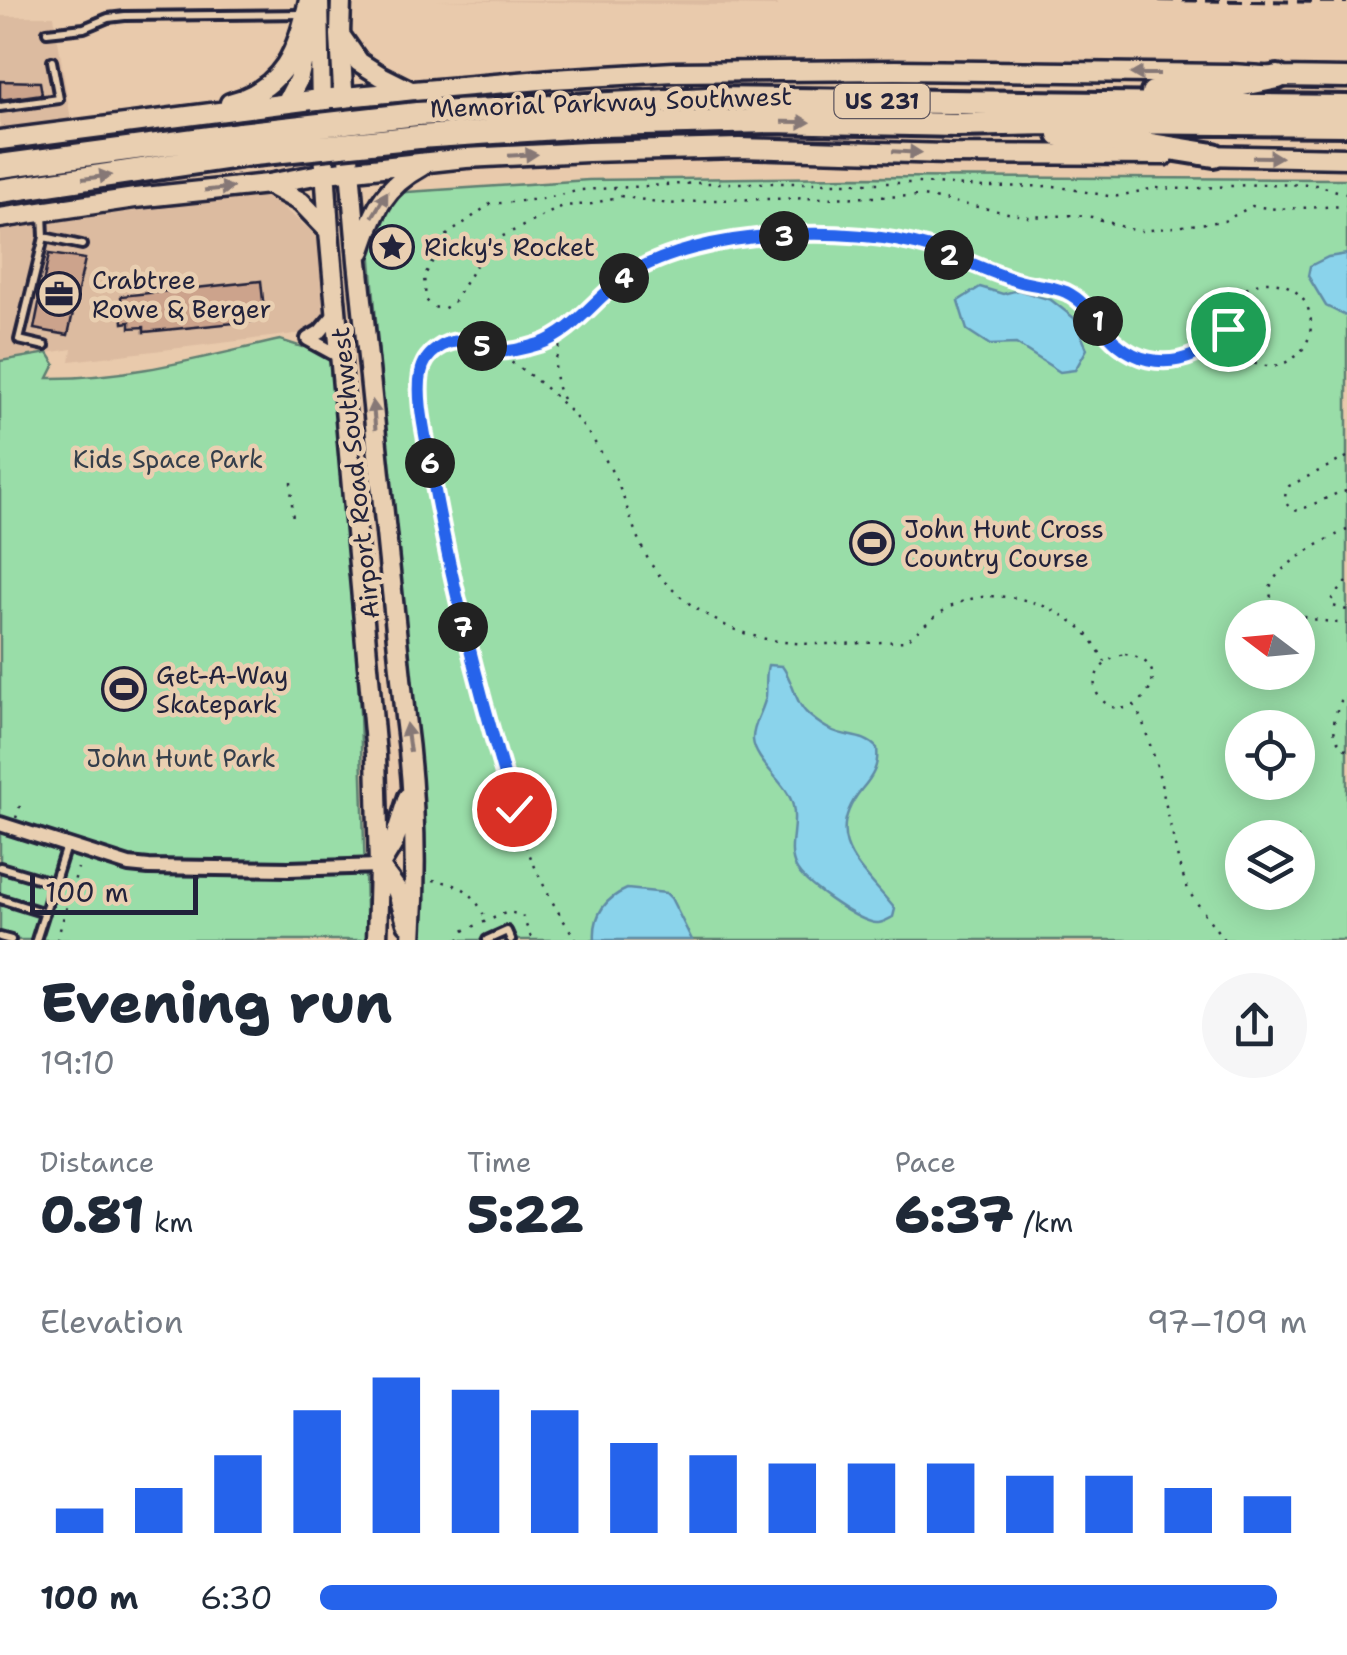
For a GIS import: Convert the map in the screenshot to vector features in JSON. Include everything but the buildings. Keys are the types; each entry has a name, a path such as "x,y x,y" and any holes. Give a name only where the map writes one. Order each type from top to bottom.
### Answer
{"highway":[{"path":"1001,104 1223,88 1278,77"},
{"name":"Memorial Parkway Southwest","path":"0,190 416,114 707,99 1347,108"},
{"name":"Memorial Parkway Southwest","path":"416,114 603,125 1347,124"},
{"path":"957,126 1139,142 1214,155"},
{"name":"Memorial Parkway Southwest","path":"0,166 242,144"}],"main road":[{"name":"Airport Road Southwest","path":"341,0 343,98 358,261 414,777 411,940"},
{"name":"Airport Road Southwest","path":"313,4 329,231 376,755 380,866 377,940"},
{"path":"286,103 298,80 313,4"},
{"path":"170,120 243,100 271,84 287,64 313,4"},
{"path":"340,35 359,62 380,76 416,114"},
{"path":"0,140 343,98 416,114 553,79 721,71 1347,78"},
{"path":"416,114 399,100 390,111 388,133 399,153 426,164"},
{"path":"262,107 284,122 288,140 268,184"},
{"path":"0,218 466,158 588,152 739,148 1347,158"},
{"path":"358,261 375,210 387,191 406,174 426,164"},
{"path":"268,184 301,202 329,231"},
{"path":"411,940 397,890 380,866 394,842 414,777"}],"street":[{"name":"Airport Road Southwest","path":"337,312 320,332 308,339 341,358"},
{"path":"0,824 128,865 289,869 380,866"}],"lane":[{"path":"48,32 84,28 125,16 313,4"},
{"path":"0,107 59,98 52,61"},
{"path":"43,212 44,237 19,340 45,346"},
{"path":"44,237 82,245"},
{"path":"36,940 66,845"},
{"path":"0,867 54,883"},
{"path":"0,900 45,912"},
{"path":"487,940 507,931 511,940"},
{"path":"0,937 11,940"}],"path":[{"path":"1347,194 1317,185 1262,184 1154,188 1114,197 1054,186 918,183 700,183 581,190 490,204 446,236 429,264 424,286 426,300 443,309 453,303 488,246 496,240 563,206 592,204 620,196 669,204 923,196 1028,218 1077,214 1142,231 1224,221 1252,206 1347,206"},
{"path":"493,351 537,345 566,331 616,284 669,256 733,240 804,235 856,235 930,248 1018,282 1056,288 1082,302 1121,348 1146,358 1174,361 1197,355 1266,366 1285,362 1301,350 1309,333 1306,304 1284,285 1255,284 1239,295 1218,338 1197,355"},
{"path":"1227,322 1232,344 1247,361"},
{"path":"566,331 555,360 558,391 611,471 636,535 661,578 701,611 737,631 778,641 906,641 926,621 960,602 978,597 1024,600 1044,606 1083,630 1105,662"},
{"path":"566,404 540,380 493,351 460,340 440,347 421,372 423,421 440,518 494,743 534,866 577,940"},
{"path":"1347,457 1289,486 1284,500 1298,511 1347,491"},
{"path":"291,482 294,524"},
{"path":"1347,530 1301,555 1277,576 1270,590 1281,608 1347,624"},
{"path":"1347,582 1331,600 1333,606 1347,610"},
{"path":"1124,654 1148,664 1151,688 1145,698 1120,708 1106,704 1097,695 1094,682 1105,662 1124,654"},
{"path":"1347,691 1338,704 1334,732 1347,750"},
{"path":"1134,705 1157,766 1189,892 1224,940"},
{"path":"16,819 20,806"},
{"path":"56,940 78,868"},
{"path":"434,880 452,883 473,894 486,921"},
{"path":"459,940 462,931 508,912 522,915 532,940"}],"shaded area":[{"path":"437,0 778,0 777,6"},
{"path":"0,16 54,16 71,120 0,129"},
{"path":"265,193 321,239 330,309 325,323 312,332 70,361 72,349 0,361 0,230"}],"green space":[{"name":"John Hunt Cross Country Course","path":"1347,179 1347,940 421,940 424,878 412,701 370,247 392,193 589,180"},
{"name":"John Hunt Park","path":"280,340 302,347 314,346 334,360 360,713 367,940 0,940 0,361 48,353 55,364 48,378 107,375"}],"water":[{"path":"1347,254 1346,316 1326,306 1308,276 1310,266 1328,257"},
{"path":"980,287 1003,294 1018,290 1051,300 1074,318 1087,349 1075,370 1060,372 1016,344 990,345 967,330 958,301"},
{"path":"768,665 782,666 801,705 815,720 837,732 867,740 877,748 874,770 850,808 845,839 859,867 895,909 893,917 885,921 871,922 841,907 796,868 792,853 793,806 785,789 759,757 753,740 766,696"},
{"path":"627,889 666,893 692,940 595,940 602,909"}],"railway":[{"path":"1159,0 1347,2"}],"place":[{"name":"Ricky's Rocket","path":"392,247"},
{"name":"Crabtree Rowe & Berger","path":"59,294"},
{"name":"John Hunt Cross Country Course","path":"872,543"},
{"name":"Get-A-Way Skatepark","path":"124,689"}],"route":[{"path":"514,809 461,617 423,421 421,372 424,363 440,347 460,340 493,351 537,345 566,331 603,294 630,274 669,256 733,240 830,234 911,243 1018,282 1056,288 1082,302 1121,348 1146,358 1174,361 1197,355 1218,338 1227,322 1228,329"}],"park label":[{"name":"Kids Space Park","path":"168,459"}]}
